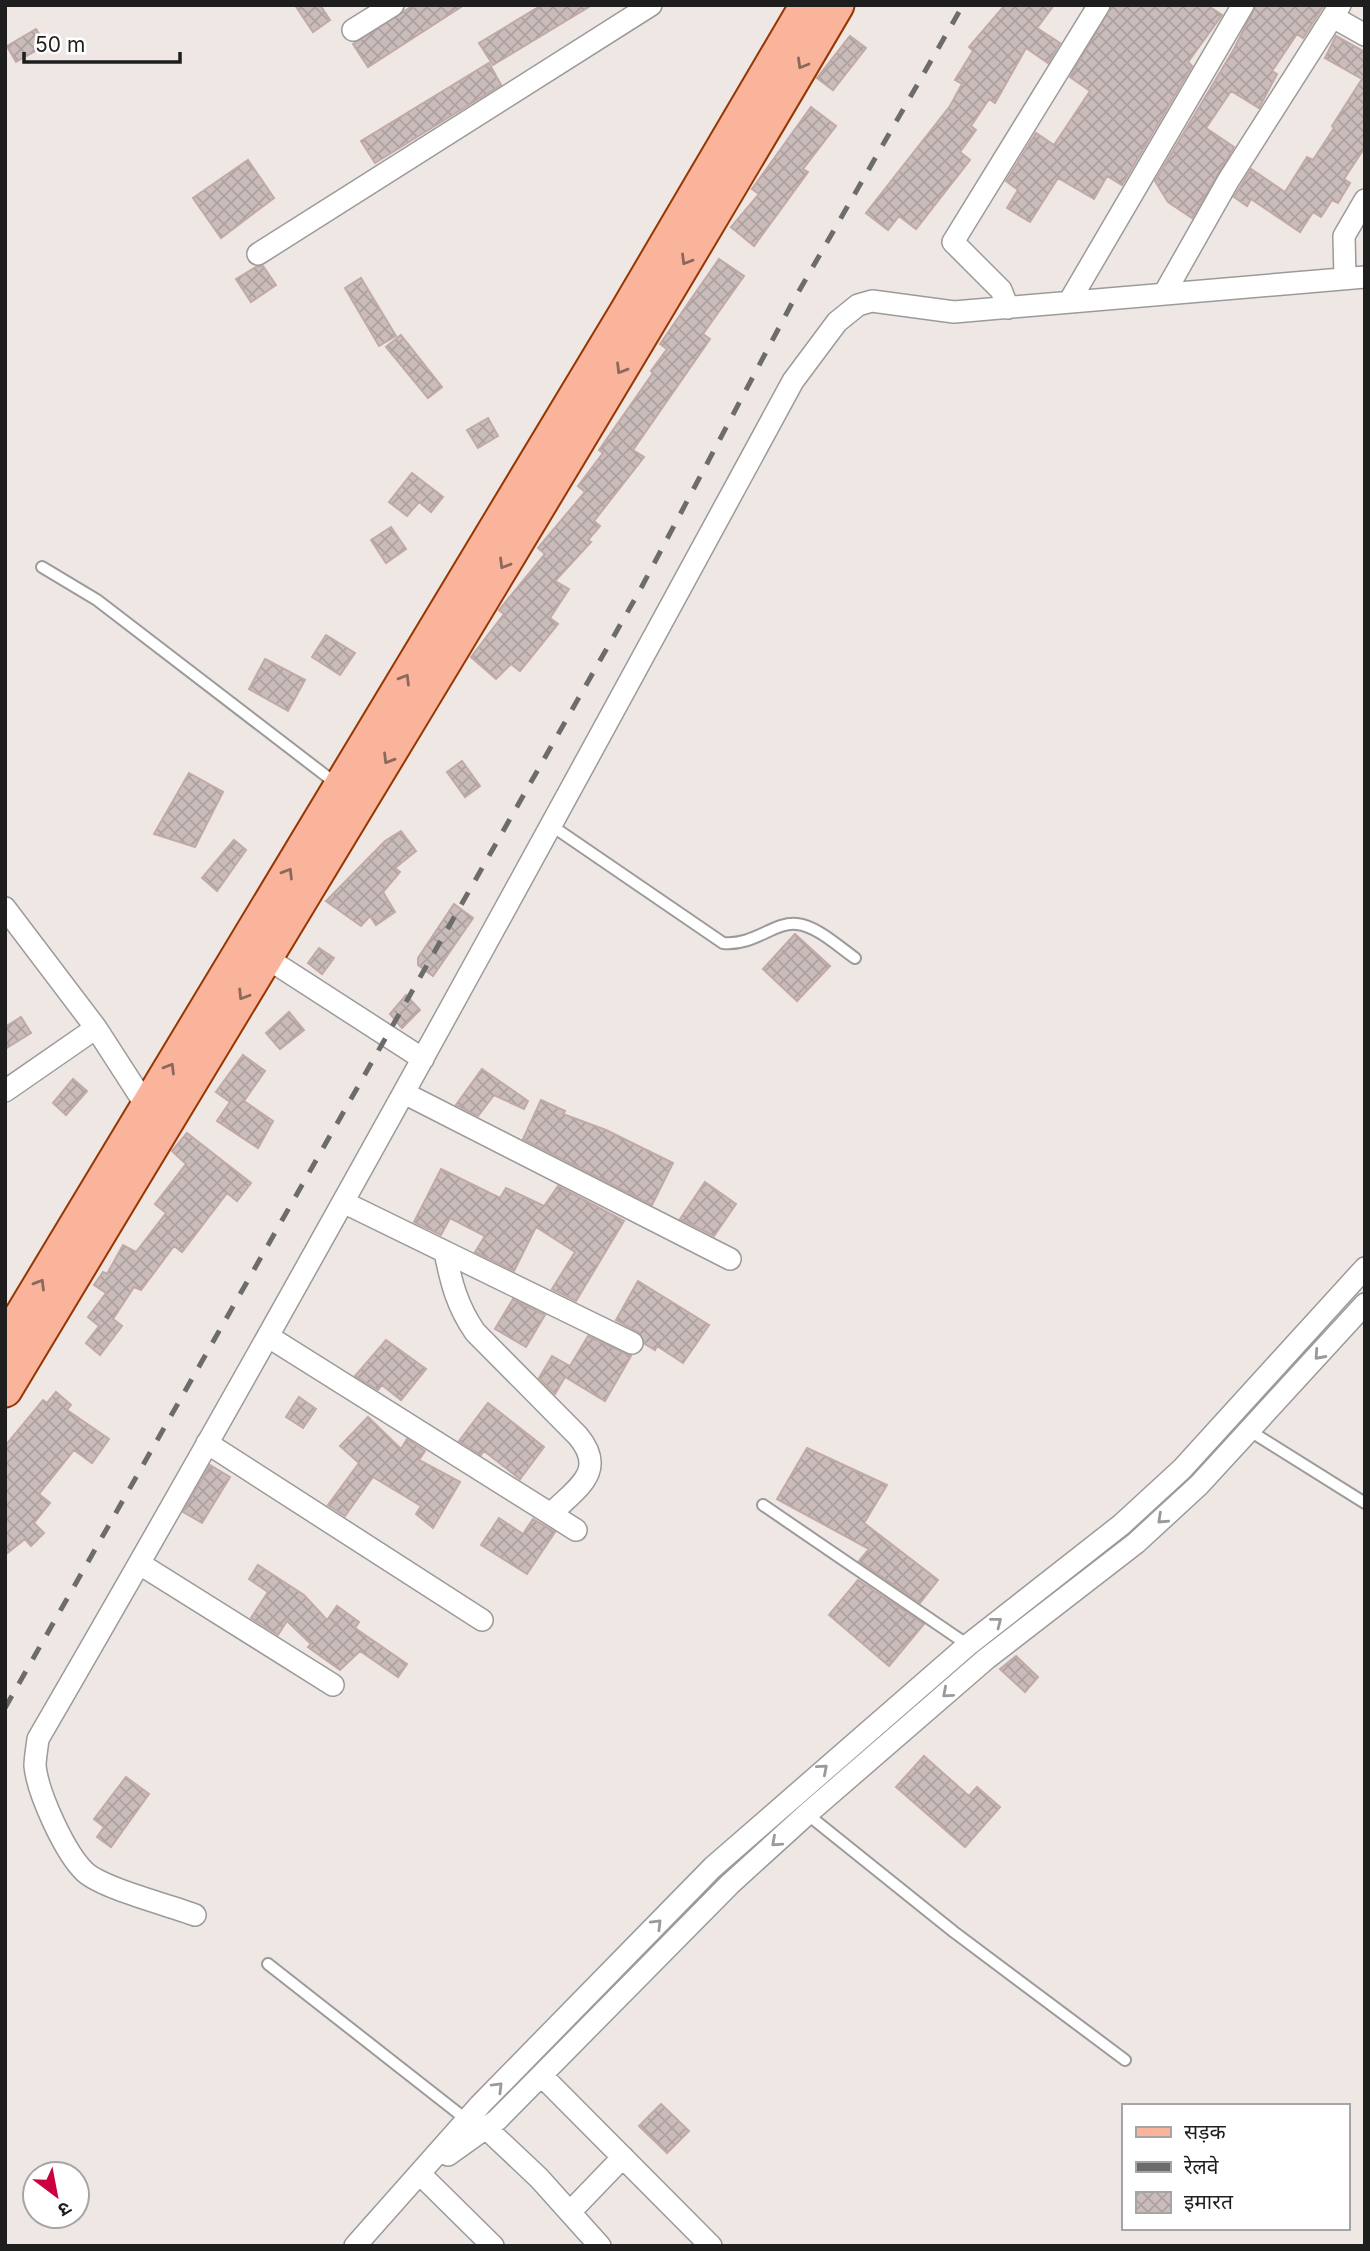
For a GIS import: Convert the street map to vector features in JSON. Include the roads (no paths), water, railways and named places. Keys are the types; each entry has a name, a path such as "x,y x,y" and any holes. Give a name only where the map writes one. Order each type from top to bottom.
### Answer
{"main road":[{"path":"5,1343 147,1107 256,951 340,786 807,5"},
{"path":"5,1390 256,951 837,5"}],"street":[{"path":"353,30 393,5"},
{"path":"258,254 651,5"},
{"path":"1008,308 1001,290 953,242 1099,5"},
{"path":"1069,302 1243,5"},
{"path":"1164,294 1228,181 1336,11 1365,35"},
{"path":"195,1915 113,1886 86,1873 70,1853 40,1789 35,1765 38,1740 269,1337 552,826 793,381 837,321 858,305 872,301 954,312 1355,278 1343,236 1365,200"},
{"path":"5,908 96,1028 147,1107"},
{"path":"256,951 423,1059"},
{"path":"5,1091 96,1028"},
{"path":"404,1093 730,1259"},
{"path":"343,1202 632,1343"},
{"path":"445,1252 455,1297 475,1332 578,1437 592,1457 592,1466 587,1476 551,1514"},
{"path":"355,2246 421,2175 477,2124 713,1867 968,1644 1121,1525 1182,1469 1365,1268"},
{"path":"477,2124 543,2077 730,1884 807,1814 986,1659 1136,1543 1199,1485 1365,1304"},
{"path":"269,1337 576,1530"},
{"path":"207,1443 482,1620"},
{"path":"140,1564 333,1685"},
{"path":"543,2077 711,2246"},
{"path":"477,2124 571,2211 600,2246"},
{"path":"571,2211 624,2157"},
{"path":"421,2175 493,2246"}],"lane":[{"path":"42,567 97,600 340,786"},
{"path":"552,826 723,943 748,942 785,925 796,923 808,927 855,958"},
{"path":"1250,1431 1365,1503"},
{"path":"763,1505 968,1644"},
{"path":"807,1814 954,1932 1125,2060"},
{"path":"268,1965 477,2124"}],"railway":[{"path":"5,1708 640,590 791,305 963,5"}]}
